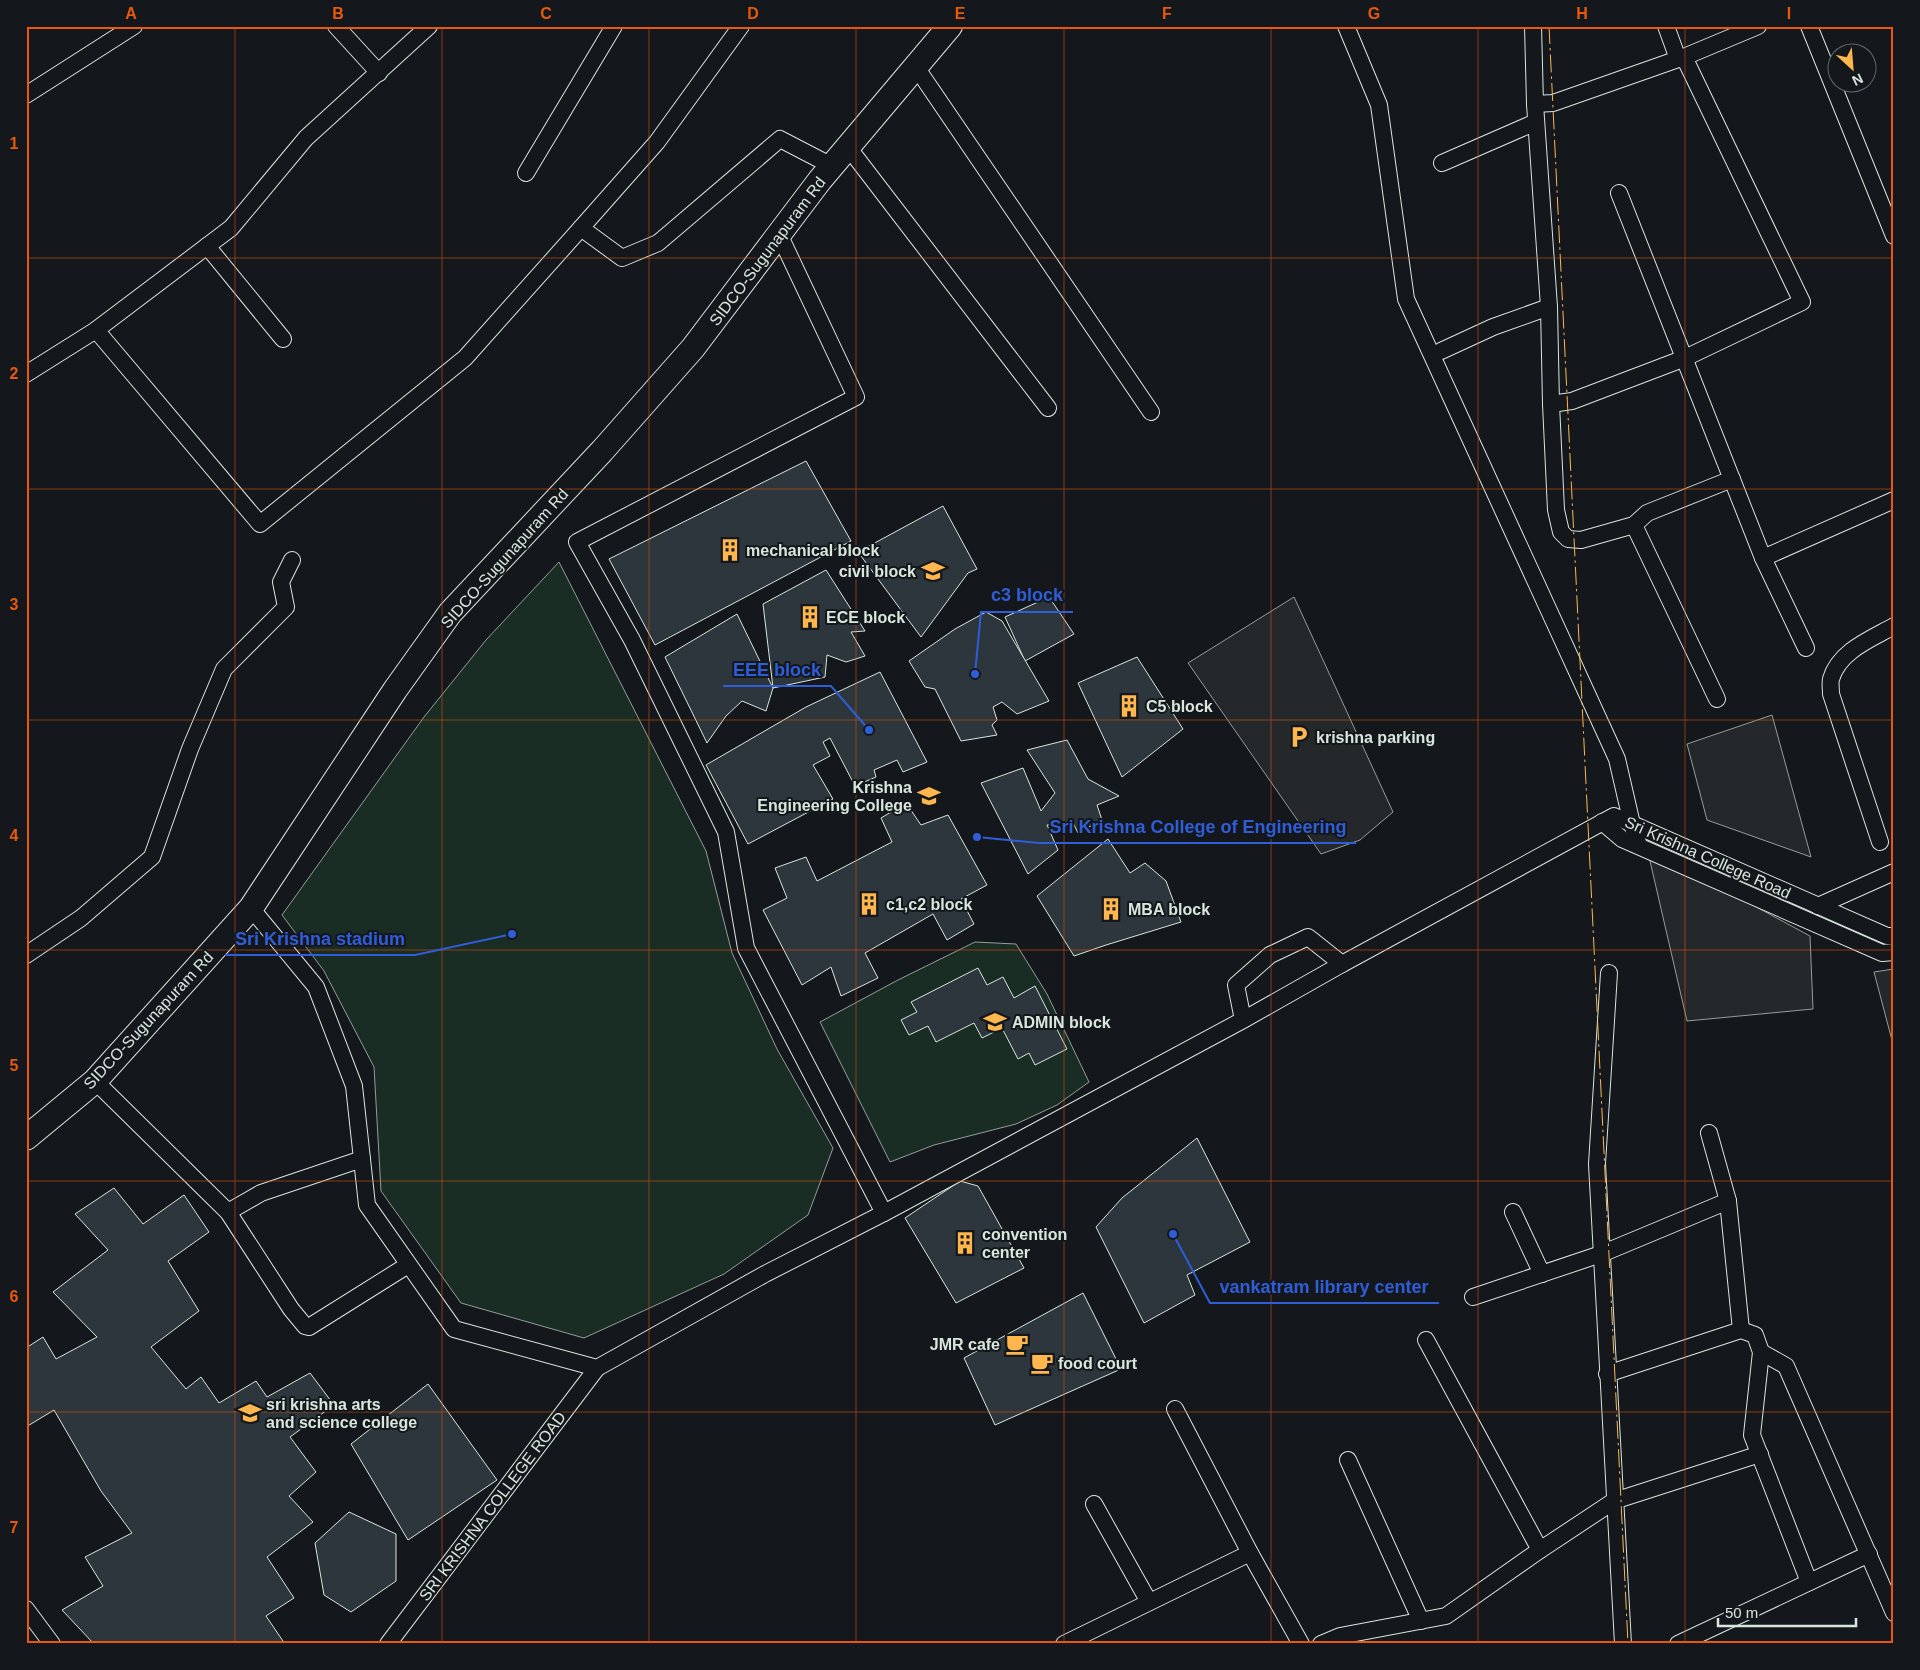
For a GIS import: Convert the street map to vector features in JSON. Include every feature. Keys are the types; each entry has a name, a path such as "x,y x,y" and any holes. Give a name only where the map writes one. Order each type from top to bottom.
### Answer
{"street":[{"path":"26,95 134,26"},
{"path":"336,26 379,73"},
{"path":"26,374 96,330 231,228 306,138 429,26"},
{"path":"526,173 614,26"},
{"path":"96,330 260,524 465,358 657,142 742,26"},
{"name":"SIDCO-Sugunapuram Rd","path":"26,1138 95,1081 251,908 395,690 450,612 602,451 693,348 832,166 950,26"},
{"path":"1346,26 1379,105 1406,299 1617,759 1639,846"},
{"path":"1533,26 1536,122 1549,307 1556,510 1561,532 1568,539 1581,540 1634,524 1647,513 1732,479"},
{"path":"1551,404 1572,401 1685,358 1802,302 1666,26"},
{"path":"1535,104 1553,102 1681,58 1758,26"},
{"path":"1809,26 1894,236"},
{"path":"916,67 1150,412"},
{"path":"1442,163 1536,122"},
{"path":"580,228 622,258 658,243 780,139 832,166"},
{"path":"848,147 1048,408"},
{"path":"1619,193 1763,558 1806,648"},
{"path":"779,234 856,397 578,542 632,640 726,832 746,948 884,1213"},
{"path":"207,246 283,339"},
{"path":"1441,351 1493,327 1549,307"},
{"path":"1763,558 1894,500"},
{"path":"1634,524 1717,699"},
{"path":"26,955 81,918 152,857 190,749 224,669 286,607 281,582 292,560"},
{"path":"1880,842 1831,694 1831,680 1836,669 1852,649 1894,626"},
{"name":"Sri Krishna College Road","path":"597,1368 765,1274 884,1213 1243,1020 1614,816 1887,936 1894,936"},
{"path":"1602,822 1622,839 1882,953 1894,952"},
{"path":"1818,906 1894,872"},
{"path":"251,908 316,987 354,1086 366,1205 454,1329 597,1368"},
{"path":"1243,1020 1236,985 1270,955 1308,936 1342,964"},
{"path":"1609,973 1597,1164 1623,1644"},
{"path":"95,1081 228,1212 305,1326 309,1327 408,1265"},
{"path":"1709,1133 1728,1202 1742,1330"},
{"path":"228,1212 261,1193 362,1159"},
{"path":"1473,1297 1601,1254 1728,1202"},
{"path":"1512,1212 1542,1274"},
{"path":"1607,1374 1742,1330 1755,1335 1761,1352 1752,1435 1809,1582"},
{"path":"1426,1340 1540,1550"},
{"path":"1761,1352 1786,1366 1894,1612"},
{"name":"SRI KRISHNA COLLEGE ROAD","path":"388,1644 597,1368"},
{"path":"1175,1409 1301,1644"},
{"path":"1321,1644 1340,1636 1446,1616 1614,1501 1760,1454"},
{"path":"1348,1460 1421,1621"},
{"path":"1094,1504 1149,1602"},
{"path":"1064,1644 1250,1552"},
{"path":"1678,1644 1869,1554"},
{"path":"26,1610 52,1644"}],"green space":[{"path":"559,562 706,851 732,953 777,1049 833,1148 808,1215 724,1274 584,1338 461,1303 381,1191 374,1067 324,971 282,915 424,717 486,640"},
{"path":"975,942 1016,944 1047,994 1089,1082 1057,1105 1016,1124 934,1145 890,1162 820,1022 898,980"}],"shaded area":[{"name":"krishna parking","path":"1294,597 1393,812 1360,840 1321,854 1188,663"},
{"path":"1772,715 1811,857 1707,820 1687,744"},
{"path":"1647,848 1810,936 1813,1009 1687,1021"},
{"path":"1894,969 1894,1048 1874,972"}],"building":[{"name":"mechanical block","path":"806,461 851,541 655,645 609,559"},
{"path":"943,506 977,569 968,573 921,637 858,552"},
{"name":"ECE block","path":"826,570 865,631 851,632 865,656 846,662 827,655 825,677 773,688 763,604"},
{"path":"1049,597 1074,634 1025,661 1005,617"},
{"path":"986,612 1002,621 1049,701 1017,714 1002,702 993,707 997,720 992,725 997,735 961,741 935,689 925,687 909,661 955,629"},
{"path":"737,614 773,688 766,711 742,701 726,716 707,743 665,657"},
{"name":"C5 block","path":"1137,657 1183,729 1122,777 1078,683"},
{"path":"880,672 927,762 903,772 897,760 874,770 876,777 855,786 830,738 823,742 830,756 813,765 833,799 748,844 706,765 806,707"},
{"path":"1067,740 1088,779 1119,796 1097,805 1102,820 1078,833 1072,821 1047,825 1058,850 1028,874 981,783 1023,768 1041,811 1055,793 1027,750"},
{"name":"c1,c2 block","path":"906,803 921,825 948,815 987,885 961,899 974,924 947,940 933,914 865,953 878,978 841,996 831,967 802,985 763,910 787,898 775,868 806,857 817,881 892,842 881,818"},
{"name":"MBA block","path":"1108,839 1130,873 1145,863 1166,881 1181,922 1074,956 1037,896"},
{"path":"978,968 987,985 1003,977 1014,998 1035,986 1067,1049 1035,1065 1029,1053 1018,1059 1002,1028 982,1038 974,1023 936,1042 928,1026 909,1035 901,1020 917,1012 911,1002"},
{"path":"1197,1138 1250,1242 1187,1275 1195,1295 1144,1323 1096,1227 1122,1198"},
{"name":"convention center","path":"960,1181 978,1186 1024,1268 956,1303 905,1218"},
{"path":"114,1188 143,1224 184,1195 209,1232 168,1261 199,1311 151,1347 186,1389 201,1377 219,1403 256,1381 267,1397 310,1373 334,1405 290,1437 316,1472 289,1496 313,1522 267,1557 294,1598 266,1616 285,1644 94,1644 62,1610 103,1586 85,1557 132,1533 101,1491 54,1410 26,1427 26,1348 43,1337 56,1359 97,1337 53,1292 108,1250 75,1214"},
{"name":"food court","path":"1083,1293 1121,1369 995,1425 964,1358"},
{"path":"428,1384 497,1480 408,1540 351,1444"},
{"path":"349,1512 396,1534 396,1581 351,1612 324,1595 315,1543"}],"power":[{"path":"1549,26 1628,1644"}],"place":[{"name":"mechanical block","path":"730,550"},
{"name":"civil block","path":"933,571"},
{"name":"ECE block","path":"810,617"},
{"name":"c3 block","path":"975,674"},
{"name":"C5 block","path":"1129,706"},
{"name":"EEE block","path":"869,730"},
{"name":"krishna parking","path":"1299,737"},
{"name":"Krishna Engineering College","path":"929,796"},
{"name":"Sri Krishna College of Engineering","path":"977,837"},
{"name":"c1,c2 block","path":"869,904"},
{"name":"MBA block","path":"1111,909"},
{"name":"Sri Krishna stadium","path":"512,934"},
{"name":"ADMIN block","path":"995,1022"},
{"name":"vankatram library center","path":"1173,1234"},
{"name":"convention center","path":"965,1243"},
{"name":"JMR cafe","path":"1017,1344"},
{"name":"food court","path":"1042,1363"},
{"name":"sri krishna arts and science college","path":"250,1413"}]}
